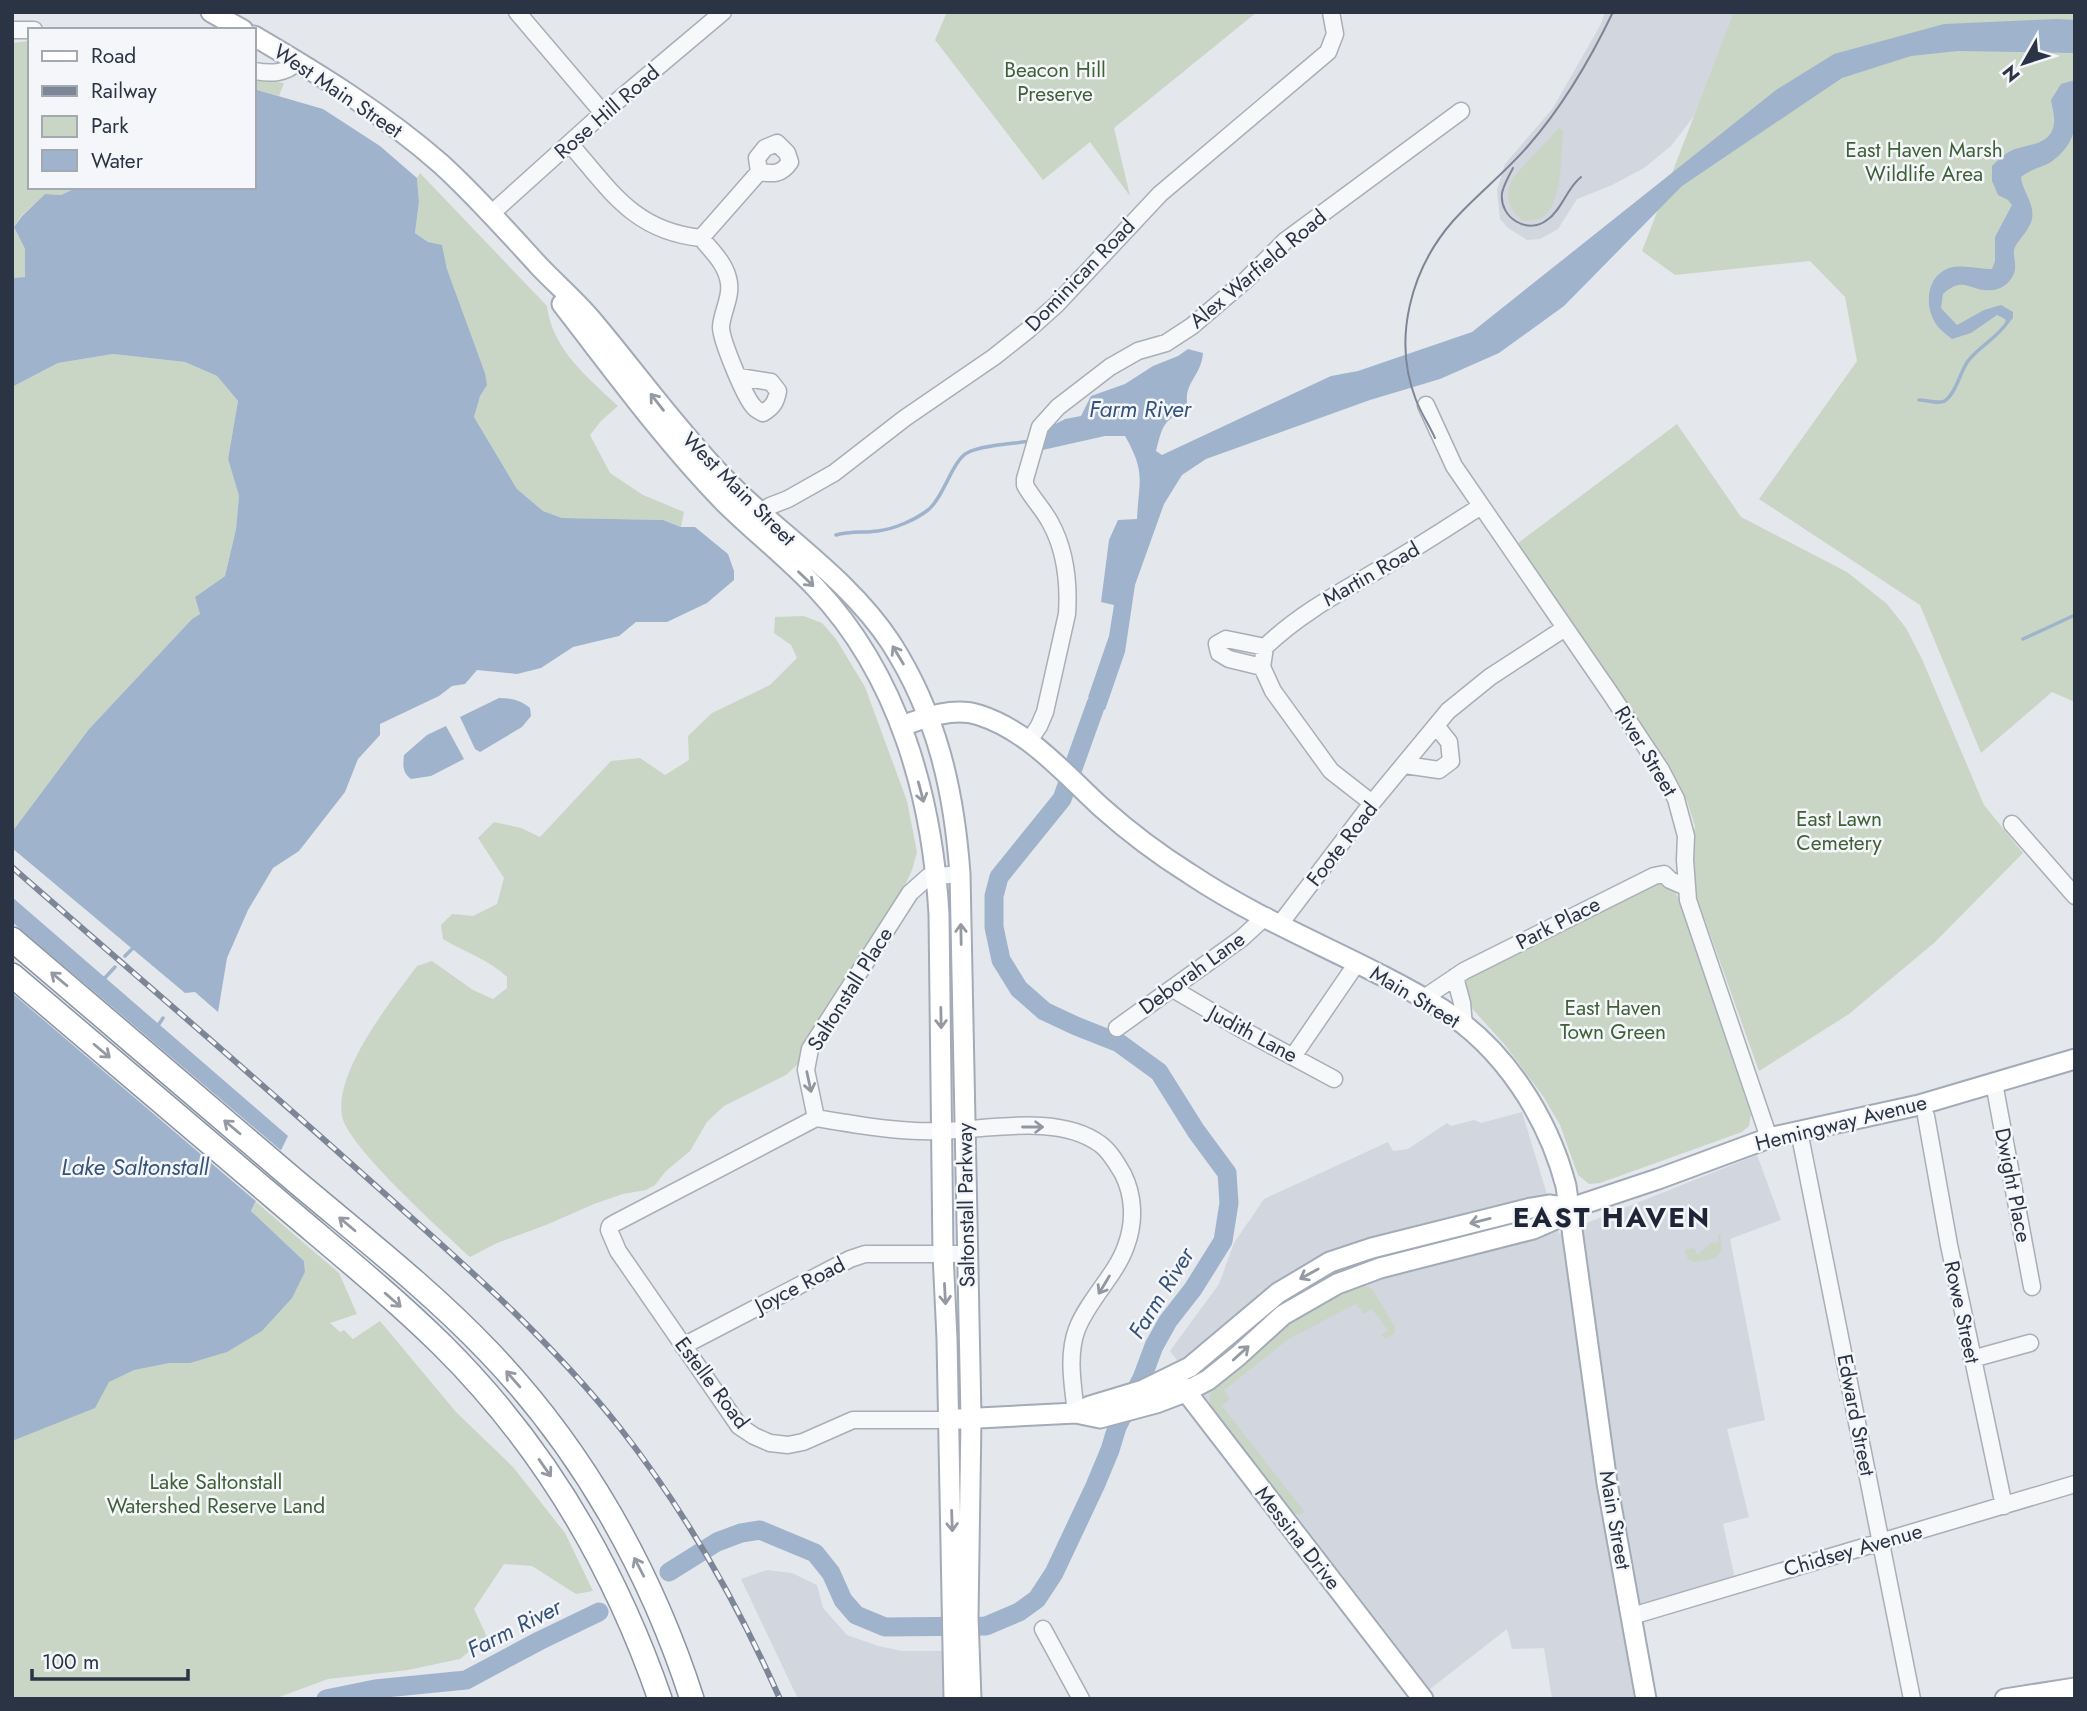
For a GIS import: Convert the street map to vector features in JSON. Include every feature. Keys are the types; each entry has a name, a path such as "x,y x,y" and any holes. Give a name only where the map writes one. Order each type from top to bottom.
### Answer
{"highway":[{"path":"12,939 433,1298 488,1351 562,1439 584,1471 624,1537 703,1699"},
{"path":"12,975 415,1319 495,1402 541,1462 583,1526 634,1628 660,1699"},
{"path":"657,1605 692,1699"},
{"path":"634,1628 651,1699"}],"main road":[{"path":"211,12 239,28"},
{"name":"West Main Street","path":"256,37 400,130 441,164 492,213 540,267 561,303 635,400 687,461 753,518 850,593 872,618 906,669 929,716"},
{"name":"West Main Street","path":"753,518 853,633 892,700 902,726"},
{"name":"Main Street","path":"902,726 929,716 957,712 977,714 1004,725 1029,741 1123,826 1173,863 1223,894 1424,998 1464,1025 1517,1079 1550,1135 1559,1156 1571,1208 1608,1483 1646,1699"},
{"name":"Saltonstall Parkway","path":"929,716 951,790 960,874 971,1418 961,1625 954,1699"},
{"name":"Saltonstall Parkway","path":"902,726 930,829 937,876 943,1254 949,1420 961,1625 971,1699"},
{"path":"930,829 956,825"},
{"name":"Hemingway Avenue","path":"949,1420 1076,1413 1094,1418 1137,1410 1180,1384 1200,1360 1293,1283 1330,1262 1372,1248 1531,1208 1549,1205 1571,1208 1594,1202 1769,1138 1870,1117 2075,1059"},
{"name":"Hemingway Avenue","path":"1076,1413 1143,1390 1180,1384 1220,1371 1297,1306 1337,1284 1380,1268 1533,1229 1558,1218 1571,1208"},
{"path":"1372,1248 1380,1268"},
{"name":"Messina Drive","path":"1180,1384 1423,1699"},
{"path":"2005,1699 2075,1688"}],"street":[{"path":"517,12 603,113"},
{"name":"Rose Hill Road","path":"492,213 704,18 723,12"},
{"name":"Dominican Road","path":"753,518 834,474 905,418 1028,330 1065,296 1160,194 1328,52 1335,34 1331,12"},
{"path":"256,71 275,74 298,62"},
{"name":"Alex Warfield Road","path":"1029,741 1045,712 1068,599 1068,584 1059,544 1051,523 1025,485 1045,421 1110,367 1138,351 1166,342 1192,326 1247,279 1285,241 1461,111"},
{"path":"570,144 626,207 656,228 676,235 701,238 720,261 729,280 728,305 721,325 722,332 739,377"},
{"path":"701,238 759,172"},
{"name":"River Street","path":"1426,405 1448,454 1645,745 1676,799 1686,836 1688,900 1769,1138"},
{"name":"Martin Road","path":"1265,647 1315,607 1423,544 1481,506"},
{"name":"Foote Road","path":"1273,920 1448,711 1490,677 1565,628"},
{"path":"1262,667 1229,659 1219,653 1217,644 1226,639 1265,647 1262,667 1273,691 1314,751 1331,771 1372,803"},
{"path":"1405,765 1439,770 1451,761 1448,742 1437,727"},
{"path":"2012,824 2075,897"},
{"name":"Park Place","path":"1424,998 1455,977 1597,903 1654,876 1664,874 1669,866 1685,860"},
{"name":"Saltonstall Place","path":"816,1118 806,1070 810,1049 910,893 923,880 960,874"},
{"path":"1664,874 1670,880 1686,887"},
{"name":"Deborah Lane","path":"1117,1028 1242,938 1273,920"},
{"path":"1294,1055 1357,963"},
{"path":"1455,977 1464,1025"},
{"name":"Judith Lane","path":"1173,989 1334,1079"},
{"name":"Dwight Place","path":"1994,1083 2032,1287"},
{"name":"Rowe Street","path":"1926,1116 1949,1245 2004,1506"},
{"path":"816,1118 881,1127 943,1131 1055,1127 1082,1134 1101,1144 1118,1165 1128,1184 1133,1212 1131,1233 1125,1251 1077,1328 1071,1363 1076,1413"},
{"name":"Estelle Road","path":"816,1118 615,1223 609,1230 618,1251 739,1426 754,1436 770,1443 788,1445 803,1442 853,1420 949,1420"},
{"name":"Edward Street","path":"1798,1131 1912,1699"},
{"name":"Joyce Road","path":"683,1346 857,1256 966,1254"},
{"path":"1972,1359 2030,1343"},
{"name":"Chidsey Avenue","path":"1632,1616 2075,1484"},
{"path":"1043,1629 1081,1699"}],"shaded area":[{"path":"1605,12 1736,12 1694,116 1671,146 1644,168 1577,199 1558,229 1540,239 1527,240 1508,228 1500,219 1497,190 1505,164 1553,108 1601,24"},
{"path":"1522,1112 1559,1234 1757,1155 1781,1220 1730,1239 1765,1420 1727,1429 1749,1517 1723,1524 1735,1579 1620,1615 1637,1699 1552,1699 1544,1648 1512,1649 1507,1629 1430,1689 1170,1351 1219,1284 1234,1243 1264,1199 1388,1142 1393,1151 1408,1149 1447,1123 1451,1126 1474,1120 1481,1123"},
{"path":"767,1570 792,1573 817,1585 823,1608 847,1635 902,1651 947,1651 948,1699 798,1699 741,1579"}],"green space":[{"name":"Beacon Hill Preserve","path":"947,12 1257,12 1114,128 1130,196 1090,142 1043,180 935,40"},
{"name":"East Haven Marsh Wildlife Area","path":"1734,12 2075,12 2075,702 2052,692 1981,753 1920,605 1759,499 1857,361 1845,297 1810,261 1675,275 1642,251"},
{"path":"28,41 28,189 74,189 61,195 45,194 21,216 14,227 25,249 25,277 12,278 12,43"},
{"path":"256,79 284,83 279,96 256,90"},
{"path":"1559,128 1563,130 1561,165 1553,203 1541,218 1524,221 1509,201 1511,183 1514,176"},
{"path":"420,173 547,306 556,336 573,362 618,406 590,435 610,473 643,495 684,512 681,527 663,520 562,518 543,511 517,489 474,417 485,373 447,269 442,246 428,242 415,233 419,202 417,178"},
{"path":"113,354 185,362 217,376 238,401 228,459 239,496 236,529 225,576 195,597 200,614 192,619 89,729 12,832 12,387 58,363"},
{"name":"East Lawn Cemetery","path":"1677,424 1741,517 1847,572 1887,604 1906,628 1922,659 1984,805 2023,853 1934,943 1849,1014 1759,1071 1695,892 1689,865 1695,826 1687,801 1518,543"},
{"path":"804,616 822,623 836,639 865,687 907,801 917,852 905,885 803,1045 798,1064 786,1075 724,1106 707,1122 690,1151 666,1171 655,1185 594,1204 497,1243 470,1257 398,1189 348,1130 342,1116 342,1098 356,1058 380,1017 417,966 432,961 473,990 493,999 507,988 507,977 500,971 443,939 441,925 452,914 473,916 497,904 504,878 478,838 494,822 521,828 540,837 611,761 640,758 665,775 689,760 688,736 712,713 770,685 797,658 791,645 774,633 775,617"},
{"name":"East Haven Town Green","path":"1655,883 1672,888 1678,897 1751,1114 1749,1126 1742,1132 1600,1183 1589,1184 1578,1175 1560,1125 1543,1096 1505,1045 1469,1005 1464,986 1466,979"},
{"name":"Lake Saltonstall Watershed Reserve Land","path":"12,1047 295,1291 305,1272 304,1261 251,1211 256,1202 339,1273 357,1314 330,1323 340,1332 344,1330 353,1339 380,1321 456,1412 513,1467 565,1533 593,1591 576,1594 532,1566 504,1564 474,1609 487,1637 460,1659 408,1670 328,1679 274,1699 12,1699"},
{"path":"1718,1235 1722,1249 1716,1258 1695,1262 1688,1260 1685,1250 1694,1248 1697,1255 1711,1243 1719,1242"},
{"path":"1362,1284 1372,1289 1395,1327 1395,1332 1386,1339 1381,1335 1388,1330 1372,1309 1364,1314 1356,1304 1290,1338 1224,1390 1230,1399 1222,1406 1304,1511 1302,1514 1295,1514 1213,1410 1211,1394 1213,1388 1302,1313 1328,1297"}],"water":[{"path":"2075,20 2075,53 1958,51 1911,56 1842,78 1682,186 1564,306 1499,353 1440,379 1370,400 1206,459 1182,475 1164,504 1135,585 1125,652 1105,710 1088,697 1109,636 1114,605 1101,602 1109,540 1118,520 1137,519 1139,468 1125,436 1105,436 1038,451 1042,431 1065,419 1081,416 1091,396 1125,384 1153,366 1188,349 1203,353 1188,392 1188,409 1165,424 1156,451 1162,455 1331,376 1358,371 1472,332 1776,90 1834,54 1944,24"},
{"path":"2075,80 2075,125 2068,144 2051,162 2021,177 2032,208 2032,219 2015,247 2013,276 2005,286 1997,289 1985,290 1957,285 1943,294 1941,308 1957,325 1984,310 2001,305 2013,312 2013,318 2007,325 2005,319 1997,315 1971,333 1952,339 1934,321 1929,304 1931,286 1941,272 1949,268 1992,269 1995,261 1995,237 2012,205 1998,195 1992,181 1992,166 2011,151 2040,142 2049,135 2054,120 2051,100 2061,84"},
{"path":"256,90 323,109 380,146 417,178 419,202 415,233 428,242 442,245 447,269 485,373 487,385 480,396 474,417 517,489 543,511 562,518 663,520 681,527 695,527 728,554 734,571 734,580 707,603 667,622 636,622 619,636 573,647 541,668 517,674 477,670 465,684 452,686 439,696 380,724 380,735 358,759 345,792 299,851 273,868 248,910 227,958 218,1012 195,992 185,993 12,848 12,832 89,729 192,619 200,614 195,597 225,576 236,529 239,496 228,459 238,401 217,376 185,362 113,354 58,363 12,387 12,278 25,277 25,249 14,227 45,194 61,195 74,189 256,189"},
{"path":"499,698 523,703 530,708 531,716 522,727 480,752 475,749 460,717"},
{"path":"446,726 464,759 431,776 411,779 403,765 404,755 427,735"},
{"name":"Lake Saltonstall","path":"12,897 288,1136 251,1211 304,1261 305,1272 292,1298 262,1331 227,1352 190,1363 169,1363 134,1370 109,1382 95,1408 12,1441"}],"pier":[{"path":"12,922 284,1153 263,1196 257,1202 12,993"}],"waterway":[{"path":"1919,400 1946,400 1953,392 1968,361 2008,321"},
{"name":"Farm River","path":"836,535 884,530 911,521 934,504 957,463 967,453 989,446 1030,441"},
{"path":"2023,639 2075,615"},
{"name":"Farm River","path":"669,1572 717,1542 741,1533 760,1530 815,1553 831,1573 843,1600 856,1615 885,1627 986,1626 1019,1612 1037,1599 1054,1573 1095,1486 1117,1427 1142,1378 1154,1346 1223,1241 1229,1203 1227,1173 1196,1131 1159,1072 1119,1043 1044,1011 1019,989 1001,960 994,927 994,896 999,877 1062,799 1096,704"},
{"path":"125,956 133,948"},
{"path":"102,981 115,967"},
{"path":"159,1024 163,1018"},
{"name":"Farm River","path":"326,1699 375,1689 466,1680 599,1612"}],"tram line":[{"path":"1435,438 1416,400 1406,353 1410,306 1426,261 1453,221 1541,131 1585,65 1613,12"},
{"path":"1513,168 1502,193 1502,202 1510,216 1524,225 1539,224 1552,216 1581,177"}],"railway":[{"path":"12,867 439,1243 503,1301 563,1362 644,1459 688,1525 746,1627 780,1699"}],"district":[{"name":"EAST HAVEN","path":"1612,1217"}]}
